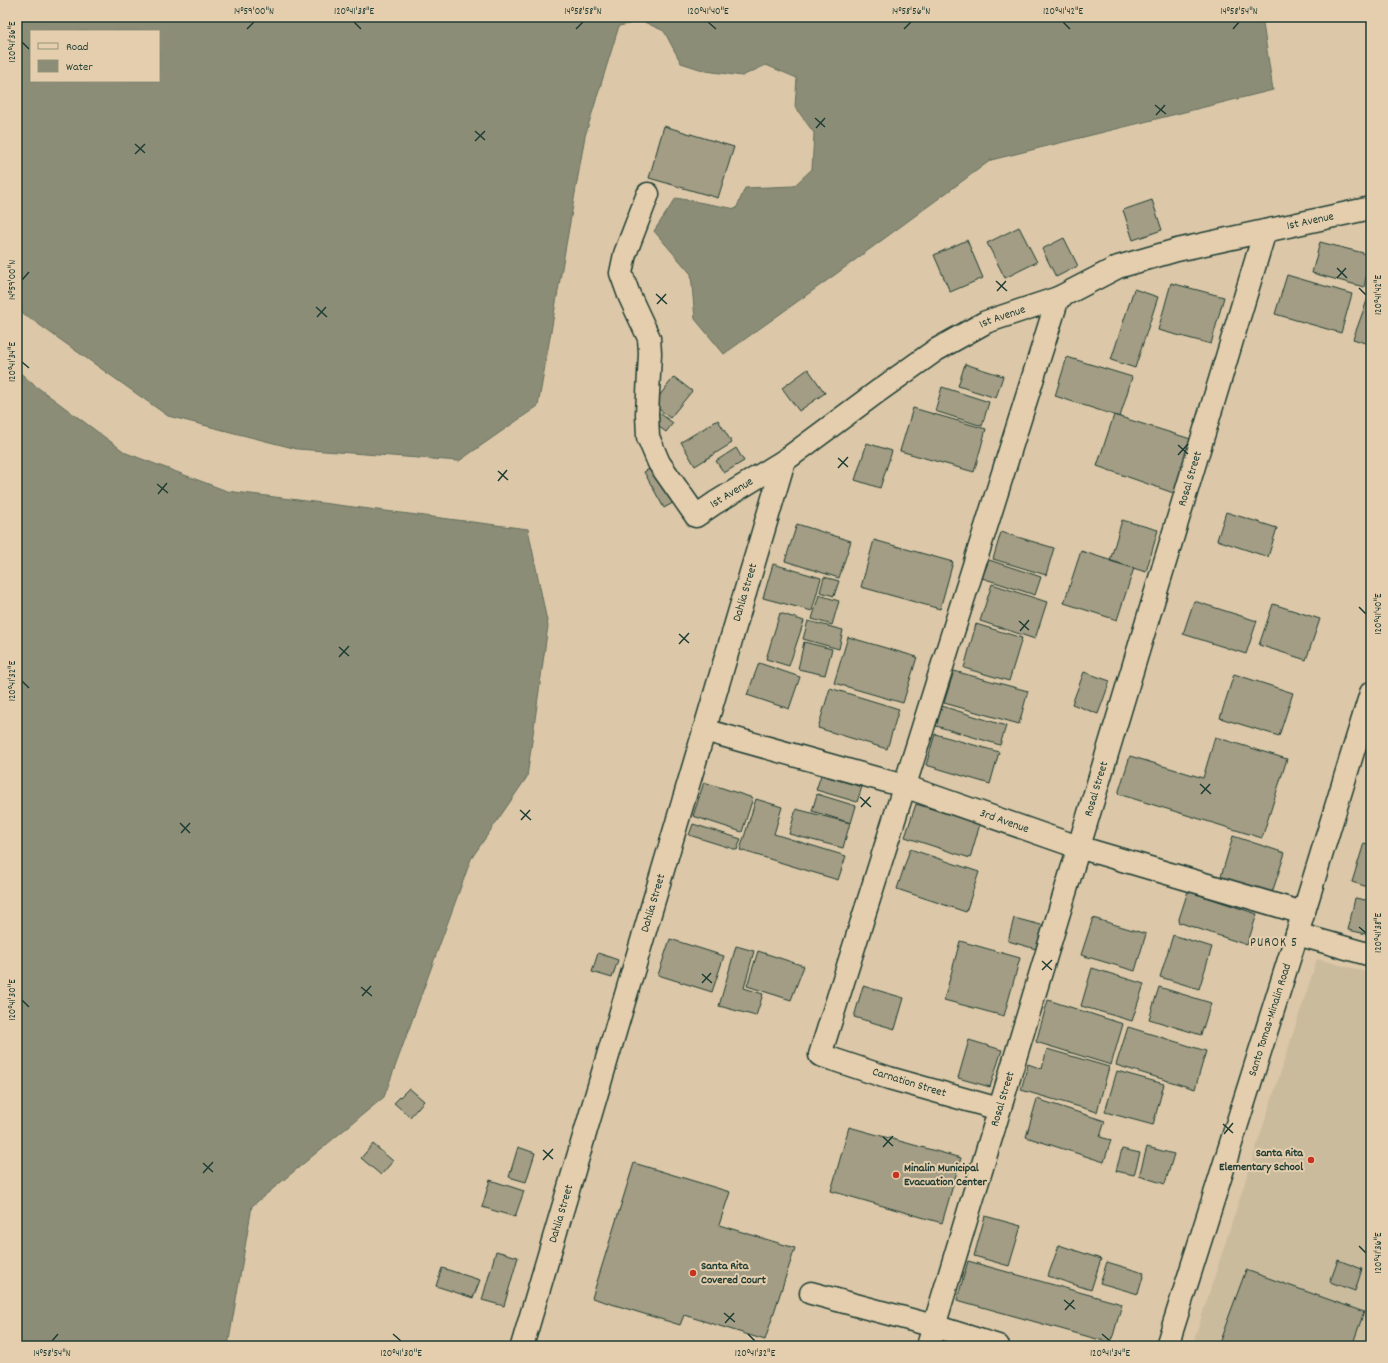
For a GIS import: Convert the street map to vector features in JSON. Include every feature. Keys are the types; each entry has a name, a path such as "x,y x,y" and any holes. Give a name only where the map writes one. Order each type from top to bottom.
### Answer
{"street":[{"name":"1st Avenue","path":"648,194 625,254 621,273 629,295 649,338 650,353 646,414 648,437 659,463 684,501 696,516 784,461 936,350 986,322 1058,298 1118,267 1177,250 1371,208"},
{"name":"Rosal Street","path":"928,1346 1265,231"},
{"path":"904,786 1058,298"},
{"name":"Dahlia Street","path":"522,1346 784,461"},
{"name":"Santo Tomas-Minalin Road","path":"1167,1346 1297,934 1371,693"},
{"name":"3rd Avenue","path":"704,730 904,786 1078,847 1303,913"},
{"name":"Carnation Street","path":"904,786 820,1055 889,1078 999,1110"},
{"path":"1297,934 1371,955"},
{"path":"811,1293 934,1326 998,1346"}],"shaded area":[{"name":"Santa Rita Elementary School","path":"1317,959 1371,973 1371,1346 1192,1346"}],"water":[{"path":"17,17 1262,17 1273,90 991,160 724,354 695,319 691,274 654,231 676,198 736,209 745,188 794,186 812,169 814,133 795,107 797,78 766,65 742,76 706,71 681,63 664,31 642,21 619,26 585,136 538,406 459,461 297,449 168,416 17,309"},
{"path":"17,370 33,384 126,453 227,491 528,529 548,626 527,777 471,859 384,1097 252,1206 228,1346 17,1346"}],"building":[{"path":"664,126 734,147 718,198 649,178"},
{"path":"1152,200 1162,230 1133,240 1123,210"},
{"path":"1019,227 1037,262 1005,278 987,243"},
{"path":"1064,238 1078,266 1056,277 1042,249"},
{"path":"967,240 983,278 950,292 934,255"},
{"path":"1320,242 1371,255 1364,287 1312,273"},
{"path":"1287,275 1352,294 1341,333 1275,314"},
{"path":"1171,283 1224,297 1211,344 1158,330"},
{"path":"1134,289 1158,297 1135,368 1111,360"},
{"path":"1369,295 1371,296 1371,345 1353,339"},
{"path":"1067,357 1132,377 1120,417 1055,396"},
{"path":"965,364 1003,376 996,398 958,386"},
{"path":"808,369 825,393 799,411 782,388"},
{"path":"674,377 692,391 670,418 653,404"},
{"path":"942,387 989,402 982,426 935,411"},
{"path":"913,408 986,429 974,472 900,451"},
{"path":"657,411 673,423 666,432 650,420"},
{"path":"1114,415 1194,440 1179,495 1097,466"},
{"path":"718,420 732,443 695,466 681,442"},
{"path":"867,443 892,451 880,488 855,480"},
{"path":"736,448 744,461 724,473 716,461"},
{"path":"658,464 678,500 664,508 644,472"},
{"path":"1226,512 1277,528 1268,557 1217,540"},
{"path":"1122,520 1158,530 1146,572 1110,561"},
{"path":"797,524 851,541 839,578 785,561"},
{"path":"1001,532 1054,548 1046,575 993,559"},
{"path":"874,540 953,562 940,609 861,587"},
{"path":"1081,551 1134,568 1117,620 1064,603"},
{"path":"989,560 1041,577 1035,595 982,578"},
{"path":"773,564 821,578 812,611 763,598"},
{"path":"824,577 839,581 834,596 820,592"},
{"path":"992,584 1047,602 1035,639 980,621"},
{"path":"819,595 839,601 832,625 812,619"},
{"path":"1194,601 1257,621 1246,654 1183,634"},
{"path":"1273,604 1320,619 1306,660 1259,645"},
{"path":"780,613 804,621 789,666 766,659"},
{"path":"808,621 843,630 839,649 803,639"},
{"path":"976,624 1022,638 1009,681 964,668"},
{"path":"848,637 917,657 903,703 834,683"},
{"path":"804,642 832,649 825,675 798,669"},
{"path":"759,663 800,677 789,709 747,695"},
{"path":"954,671 1028,691 1019,724 944,703"},
{"path":"1084,672 1110,681 1098,714 1072,704"},
{"path":"1234,674 1293,693 1279,736 1220,718"},
{"path":"830,688 899,709 887,749 818,728"},
{"path":"942,706 1006,726 1000,745 936,726"},
{"path":"935,734 999,752 990,784 926,765"},
{"path":"1215,737 1287,759 1262,838 1118,794 1130,756 1203,778"},
{"path":"821,775 862,787 857,802 816,790"},
{"path":"704,782 753,798 742,832 693,816"},
{"path":"817,794 856,806 851,823 812,811"},
{"path":"756,799 782,807 774,834 846,856 838,880 740,850"},
{"path":"916,804 980,824 970,858 905,837"},
{"path":"796,809 850,823 843,848 789,834"},
{"path":"693,824 741,839 737,850 689,835"},
{"path":"1233,836 1285,853 1271,896 1220,880"},
{"path":"1364,843 1371,845 1371,888 1352,882"},
{"path":"910,849 979,872 966,912 897,889"},
{"path":"1188,891 1257,914 1247,945 1178,922"},
{"path":"1355,898 1371,901 1371,935 1348,930"},
{"path":"1014,918 1049,927 1043,951 1008,941"},
{"path":"1093,918 1146,934 1135,971 1081,955"},
{"path":"1173,935 1212,947 1199,989 1160,977"},
{"path":"670,939 724,956 712,992 658,975"},
{"path":"960,941 1020,958 1004,1016 944,1000"},
{"path":"736,946 754,951 744,988 763,994 756,1016 719,1006"},
{"path":"758,951 804,966 791,1000 747,986"},
{"path":"598,953 618,960 612,978 592,972"},
{"path":"1092,968 1144,984 1132,1021 1081,1006"},
{"path":"863,986 904,998 895,1029 854,1017"},
{"path":"1159,987 1211,1003 1201,1035 1149,1019"},
{"path":"1048,1000 1123,1024 1111,1065 1036,1042"},
{"path":"1128,1027 1206,1051 1195,1089 1116,1065"},
{"path":"969,1040 1002,1050 990,1087 958,1078"},
{"path":"1047,1049 1109,1067 1097,1112 1021,1090 1028,1064 1042,1069"},
{"path":"1117,1071 1164,1084 1153,1125 1105,1112"},
{"path":"409,1088 424,1101 410,1117 394,1103"},
{"path":"1037,1099 1105,1121 1100,1137 1111,1140 1104,1162 1026,1137"},
{"name":"Minalin Municipal Evacuation Center","path":"849,1127 961,1158 942,1223 831,1191"},
{"path":"373,1144 393,1161 381,1175 361,1158"},
{"path":"518,1147 535,1153 526,1182 509,1177"},
{"path":"1147,1147 1174,1154 1165,1184 1139,1176"},
{"path":"1122,1149 1140,1153 1134,1175 1116,1171"},
{"name":"Santa Rita Covered Court","path":"634,1163 730,1192 719,1225 795,1248 765,1340 684,1315 680,1325 592,1298"},
{"path":"490,1180 524,1191 515,1217 482,1207"},
{"path":"985,1216 1021,1226 1009,1266 974,1256"},
{"path":"1059,1245 1101,1259 1091,1290 1048,1276"},
{"path":"496,1251 518,1257 504,1306 482,1300"},
{"path":"1338,1260 1362,1269 1355,1291 1330,1282"},
{"path":"968,1261 1122,1304 1111,1343 957,1300"},
{"path":"1107,1262 1144,1273 1138,1294 1100,1283"},
{"path":"442,1268 480,1280 473,1298 436,1286"},
{"path":"1246,1270 1364,1312 1352,1346 1218,1346"}],"place":[{"name":"Santa Rita Elementary School","path":"1311,1160"},
{"name":"Minalin Municipal Evacuation Center","path":"896,1175"},
{"name":"Santa Rita Covered Court","path":"693,1273"}],"district":[{"name":"PUROK 5","path":"1274,943"}]}
